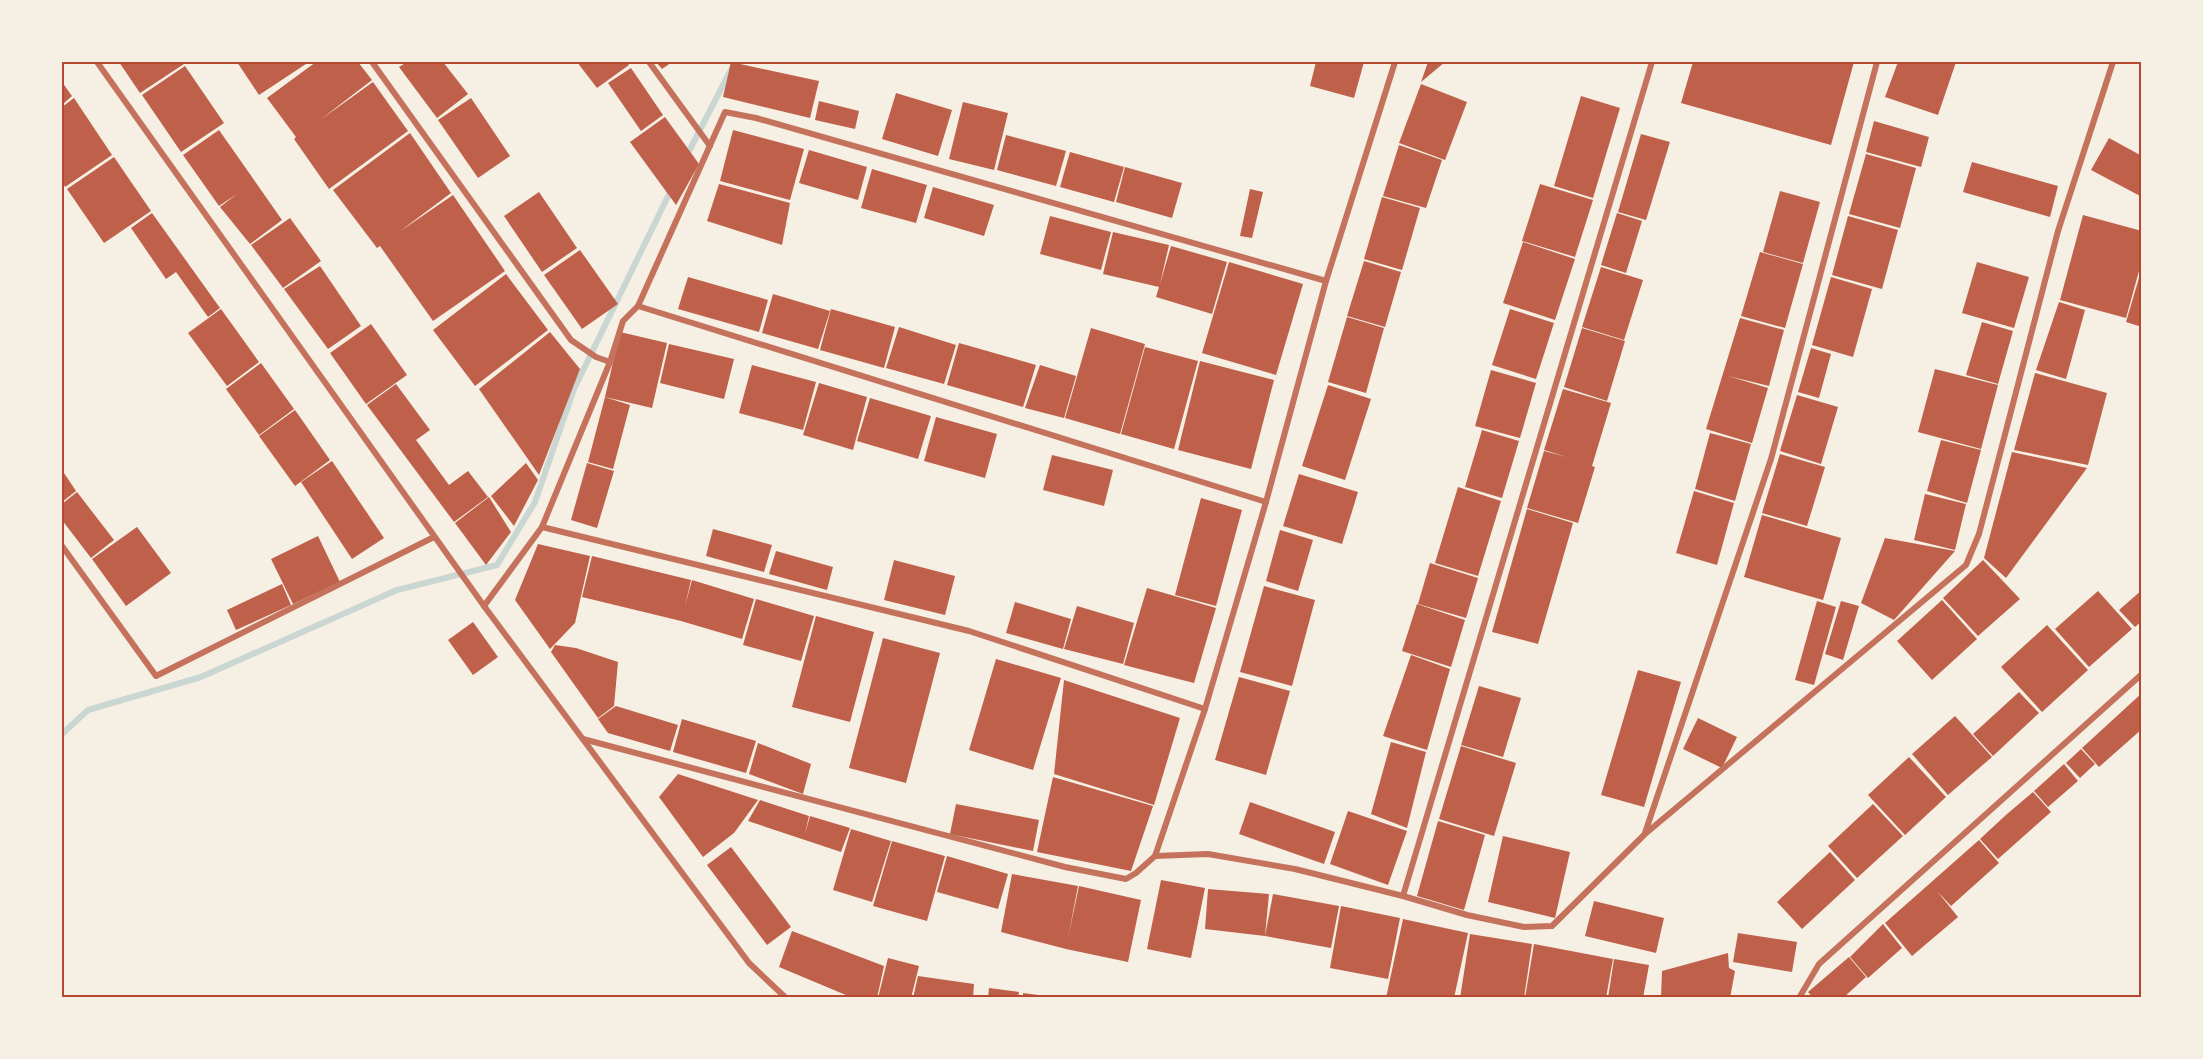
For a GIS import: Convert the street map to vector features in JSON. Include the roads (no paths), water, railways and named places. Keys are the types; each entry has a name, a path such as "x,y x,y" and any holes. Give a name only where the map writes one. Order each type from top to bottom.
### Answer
{"street":[{"path":"97,62 484,606 749,963 786,998"},
{"path":"372,62 571,340 596,357 610,362"},
{"path":"649,62 710,146"},
{"path":"583,739 1065,867 1126,879 1136,873 1155,856 1205,709 1266,502 1326,281 1395,62"},
{"path":"1403,896 1652,62"},
{"path":"1645,834 1771,459 1877,62"},
{"path":"1155,856 1208,854 1295,869 1403,896 1467,915 1524,927 1552,926 1645,834 1966,565 1979,534 2058,231 2113,62"},
{"path":"484,606 542,526 610,362 623,321 638,306 725,112 756,118 1326,281"},
{"path":"638,306 1266,502"},
{"path":"542,526 969,631 1205,709"},
{"path":"62,546 156,676 434,537"},
{"path":"1799,998 1819,964 2142,675"}],"waterway":[{"path":"686,157 735,62"},
{"path":"62,734 88,710 201,677 397,590 497,565 535,502 574,389 672,188"}]}
